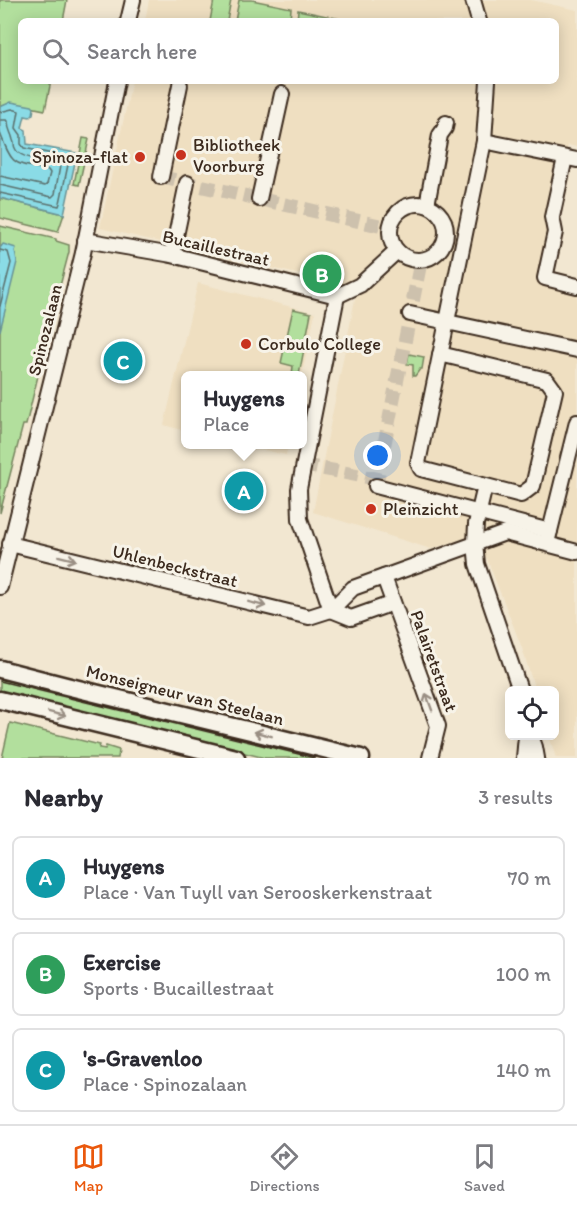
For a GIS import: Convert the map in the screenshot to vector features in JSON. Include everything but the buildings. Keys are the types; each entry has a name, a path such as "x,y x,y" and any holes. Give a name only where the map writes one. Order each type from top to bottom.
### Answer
{"main road":[{"name":"Monseigneur van Steelaan","path":"0,669 361,758"},
{"path":"0,700 236,758"}],"street":[{"path":"129,18 133,0"},
{"path":"473,0 478,18"},
{"name":"Spinozalaan","path":"0,587 85,240 116,84"},
{"path":"440,354 547,380 555,391 533,486 521,495 421,469 418,463 440,354 441,321 484,141 488,84"},
{"path":"161,177 180,85"},
{"path":"259,199 282,94"},
{"path":"427,205 443,129"},
{"path":"484,141 571,159 552,217 555,232 545,278 577,286"},
{"path":"172,255 187,183"},
{"path":"408,205 427,205 435,209 445,225 444,256 414,260 405,257 392,244 390,226 394,217 408,205"},
{"path":"441,216 458,213 468,215"},
{"name":"Bucaillestraat","path":"85,240 172,255 338,296"},
{"path":"397,251 360,285 338,296 299,489 300,519 331,610 353,588 475,543 506,533 549,538"},
{"path":"410,314 577,350"},
{"path":"549,538 577,422"},
{"path":"376,486 479,512 549,538 577,552"},
{"path":"485,486 476,524 477,564 519,686"},
{"name":"Uhlenbeckstraat","path":"10,544 309,617 331,610 351,618 393,603"},
{"name":"Palairetstraat","path":"384,577 438,726 430,758"},
{"path":"524,758 526,740"},
{"path":"533,740 537,758"}],"shaded area":[{"path":"149,0 531,0 577,10 577,147 568,145 541,280 577,289 577,758 556,758 550,740 559,740 559,686 534,686 522,648 487,559 466,538 431,549 313,512 356,294 349,286 100,228 131,84 559,84 559,18 146,18"},
{"name":"Corbulo College","path":"198,283 315,313 303,371 181,371 181,430 164,425"},
{"path":"260,449 287,449 286,455"}],"green space":[{"path":"0,0 67,0 64,18 18,18 18,84 50,84 45,110 11,103 0,107"},
{"path":"214,0 231,0 228,18 211,18"},
{"path":"239,0 252,0 291,8 290,18 236,18"},
{"path":"298,10 336,18 297,18"},
{"path":"83,138 89,139 79,185 74,184"},
{"path":"0,198 64,214 58,232 0,218"},
{"path":"0,226 56,239 56,241 69,245 69,252 26,425 23,425 0,513"},
{"path":"293,309 311,313 300,371 292,371 293,366 281,363"},
{"path":"409,354 424,357 422,369 415,376 413,376 413,365 407,364"},
{"path":"2,674 316,754 315,758 265,758 45,703 0,695"},
{"path":"10,723 100,745 99,748 105,749 106,746 119,750 118,758 2,758"}],"water":[{"path":"11,102 34,108 30,117 25,116 22,128 26,130 27,144 77,153 64,214 0,198 0,107"},
{"path":"3,244 16,248 17,262 0,331 0,248"}],"tunnel":[{"path":"161,177 390,228"},
{"path":"376,486 421,260"},
{"path":"303,465 378,479"}],"tram line":[{"path":"0,681 315,758"}],"place":[{"name":"Bibliotheek Voorburg","path":"181,155"},
{"name":"Spinoza-flat","path":"140,157"},
{"name":"Exercise","path":"322,274"},
{"name":"Corbulo College","path":"246,344"},
{"name":"'s-Gravenloo","path":"123,361"},
{"name":"Huygens","path":"244,491"},
{"name":"Pleinzicht","path":"371,509"}]}
